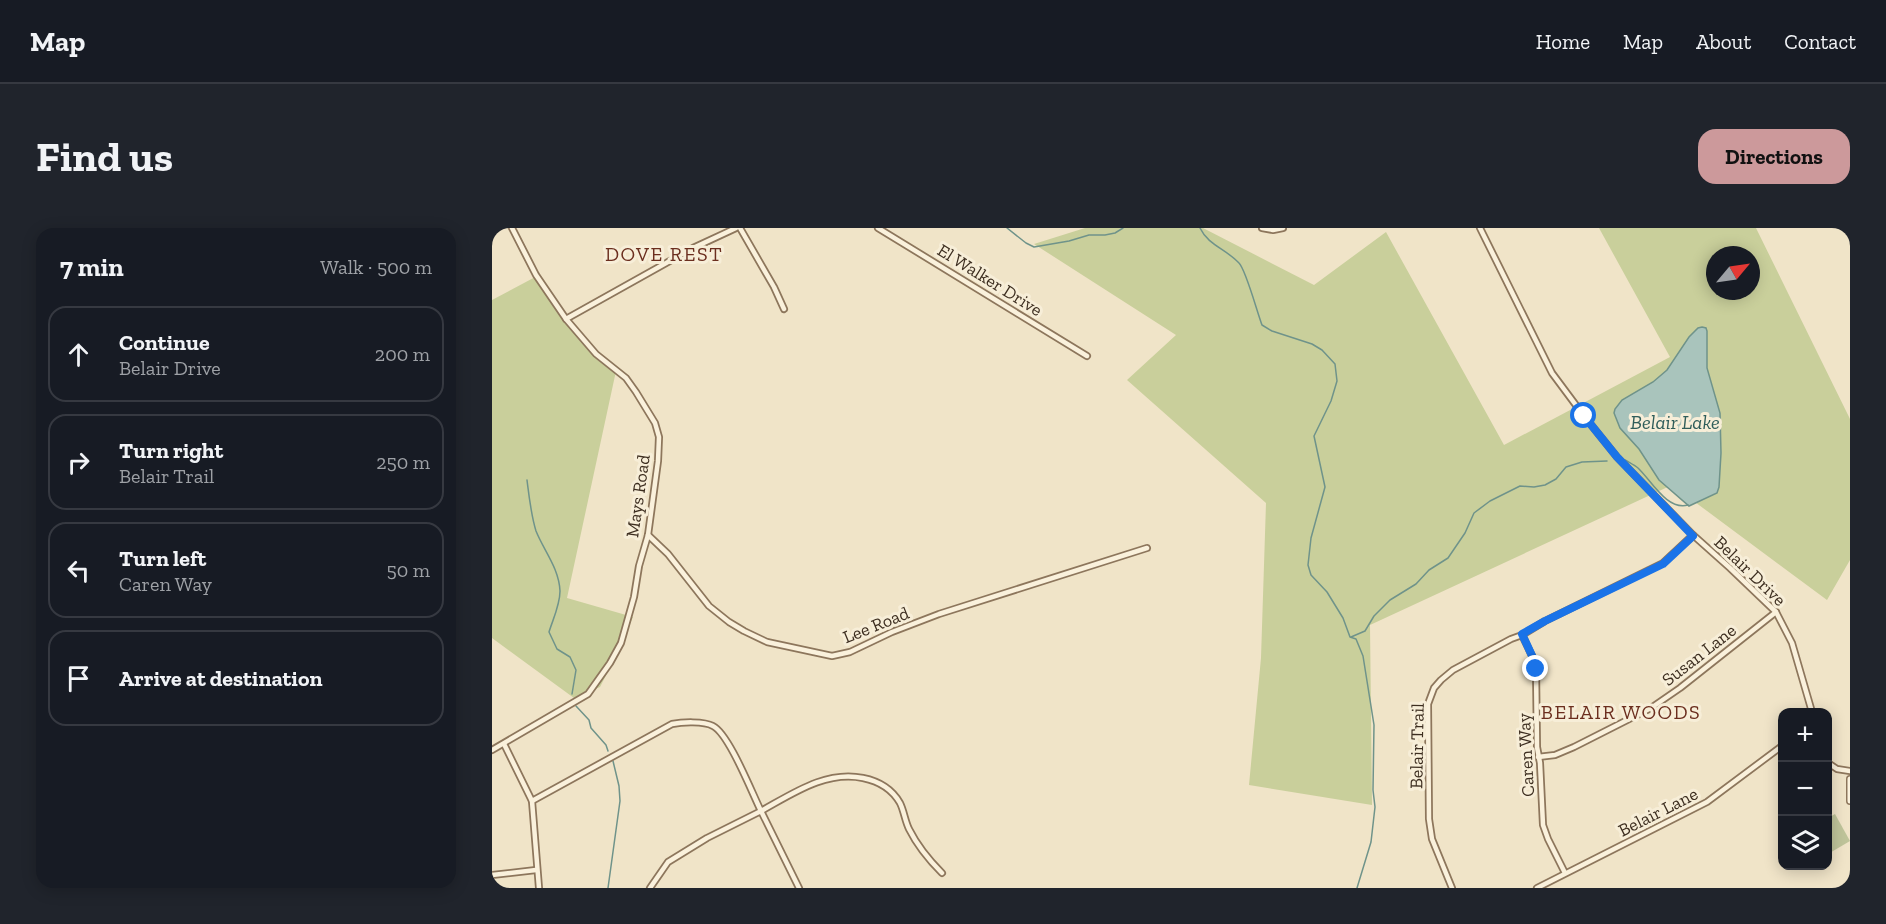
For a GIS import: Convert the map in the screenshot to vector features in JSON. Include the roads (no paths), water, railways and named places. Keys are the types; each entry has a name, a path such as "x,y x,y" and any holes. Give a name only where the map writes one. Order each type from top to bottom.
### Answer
{"street":[{"name":"Mays Road","path":"492,750 588,694 600,680 621,643 628,621 648,535 658,461 658,436 655,423 636,392 626,378 596,354 566,319 536,274 512,228"},
{"path":"566,319 693,249 738,228 774,287 784,309"},
{"name":"El Walker Drive","path":"878,228 1087,356"},
{"path":"1262,228 1273,230 1283,228"},
{"name":"Belair Drive","path":"1480,228 1552,373 1584,416 1617,457 1693,536 1776,612 1792,642 1811,708"},
{"name":"Lee Road","path":"648,535 668,554 709,606 729,622 767,642 832,656 850,652 892,632 939,614 1147,548"},
{"name":"Belair Trail","path":"1452,888 1432,839 1429,819 1428,704 1434,688 1453,670 1510,639 1663,564 1693,536"},
{"name":"Susan Lane","path":"1538,757 1555,755 1575,747 1651,708 1680,688 1776,612"},
{"name":"Caren Way","path":"1522,634 1536,669 1538,757 1543,825 1565,873"},
{"path":"532,801 672,724 693,722 714,726 734,753 799,888"},
{"path":"504,744 532,801 538,888"},
{"name":"Belair Lane","path":"1537,888 1707,802 1778,749"},
{"path":"1832,766 1850,771"},
{"path":"650,888 668,862 707,838 823,780 842,776 872,780 886,787 900,803 909,828 930,862 942,873"},
{"path":"1850,779 1850,801"},
{"path":"492,874 536,870"}],"water":[{"name":"Belair Lake","path":"1702,327 1707,331 1707,368 1720,413 1719,487 1717,493 1689,506 1659,480 1639,449 1620,428 1614,413 1622,400 1653,382 1667,370 1689,337"}],"waterway":[{"path":"1007,228 1034,247 1089,235 1115,233 1123,228"},
{"path":"1200,228 1212,243 1234,258 1242,267 1262,325 1272,331 1312,344 1322,350 1335,364 1337,381 1331,401 1314,436 1325,487 1311,538 1308,565 1311,575 1327,592 1343,618 1350,637 1356,639 1363,656 1374,725 1375,807 1371,842 1357,888"},
{"path":"1625,460 1638,468 1666,499 1680,506 1688,505"},
{"path":"1351,637 1365,631 1374,616 1390,600 1416,584 1429,570 1448,558 1465,533 1474,513 1490,501 1520,486 1545,485 1556,479 1566,467 1582,462 1607,461"},
{"path":"527,480 536,531 554,567 559,583 559,601 549,632 557,649 570,657 576,670 572,694"},
{"path":"576,706 589,720 591,728 606,745 608,751"},
{"path":"608,888 620,801 613,761"}],"district":[{"name":"DOVE REST","path":"664,254"},
{"name":"BELAIR WOODS","path":"1621,712"}]}
